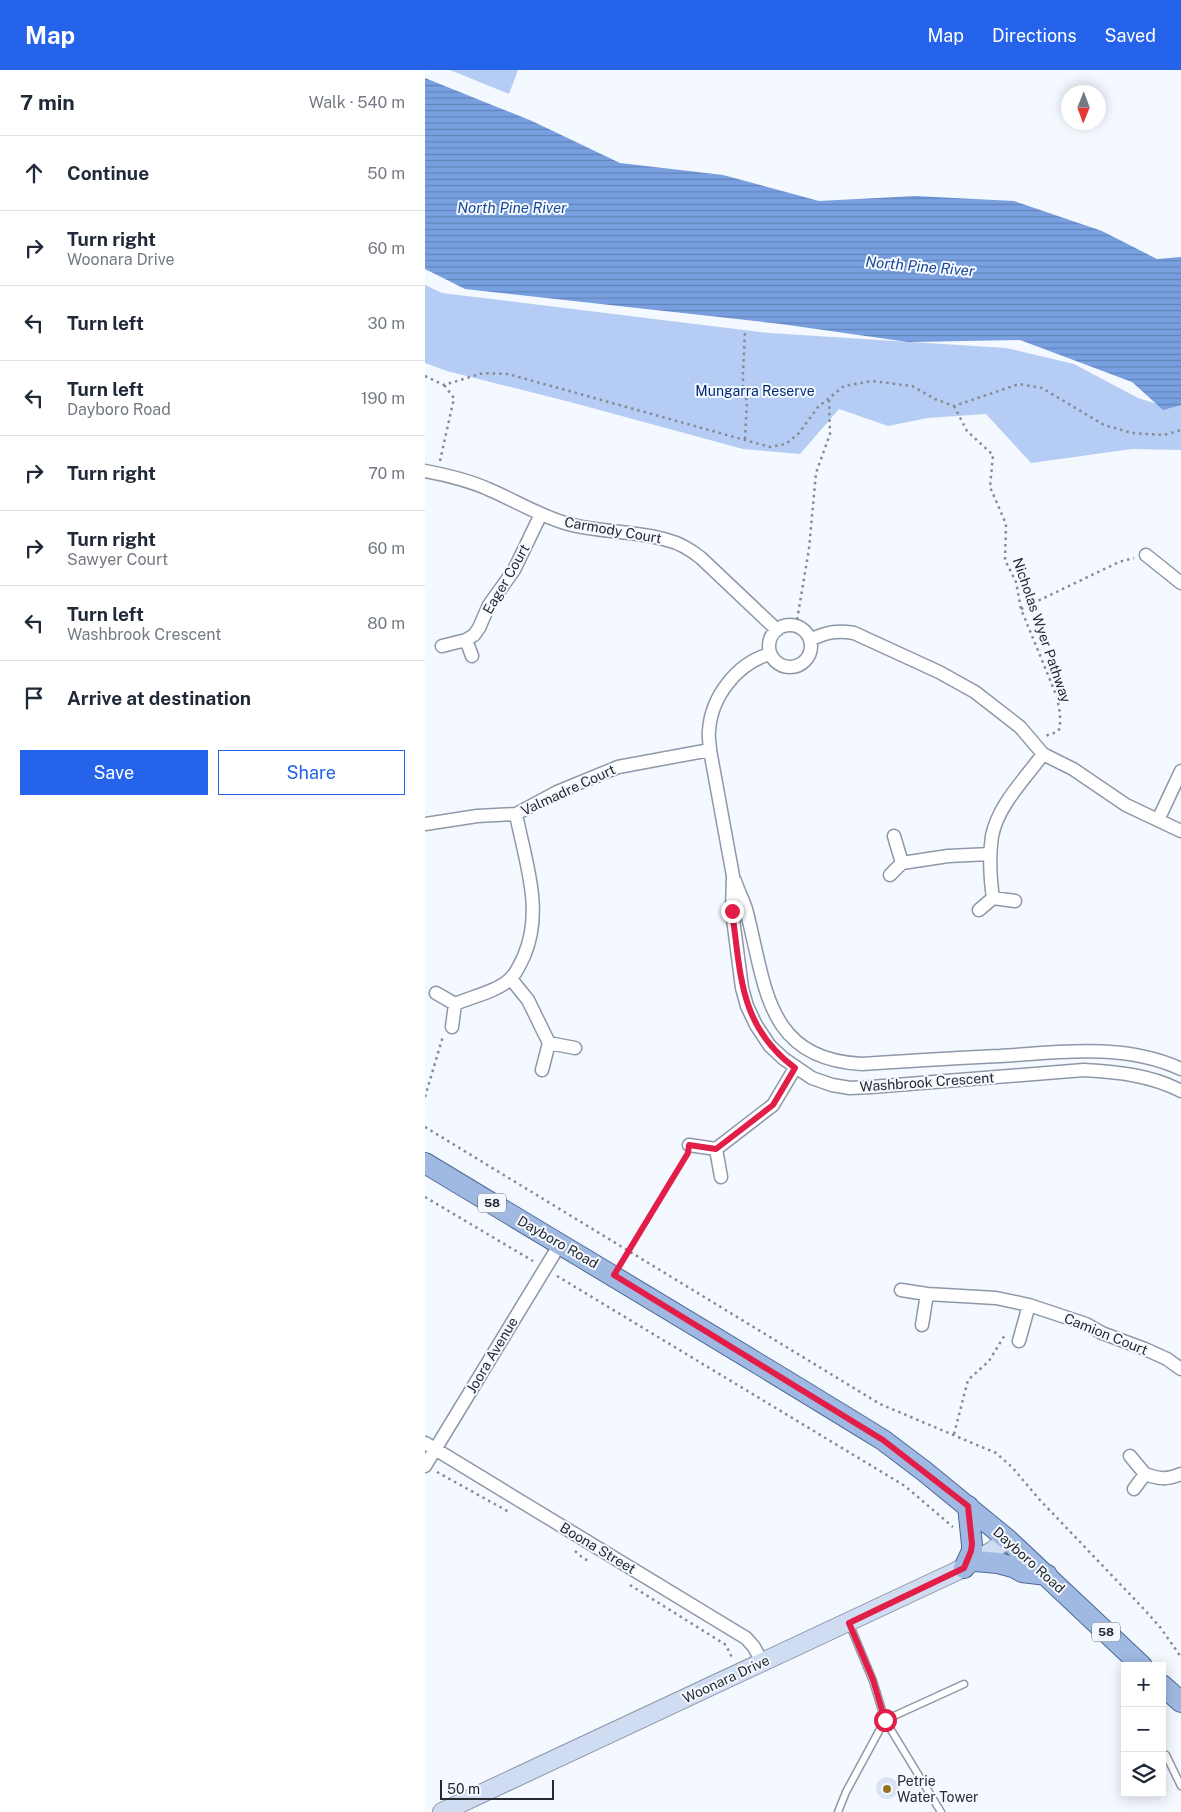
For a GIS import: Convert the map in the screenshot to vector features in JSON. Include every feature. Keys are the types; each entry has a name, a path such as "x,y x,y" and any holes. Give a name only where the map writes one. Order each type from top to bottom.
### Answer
{"main road":[{"name":"Dayboro Road","path":"425,1163 614,1275 883,1440 1007,1539 1138,1662"},
{"path":"968,1506 972,1544 969,1564 999,1563 1022,1572 1047,1575"},
{"path":"1166,1688 1181,1702"}],"street":[{"name":"Carmody Court","path":"431,472 447,475 487,488 541,514 585,528 656,537 669,540 687,548 701,558 777,630"},
{"name":"Eager Court","path":"465,640 479,628 489,605 514,570 541,514"},
{"path":"1146,556 1181,583"},
{"path":"789,625 802,629 810,640 810,654 806,660 793,667 779,665 770,654 769,641 777,630 789,625"},
{"path":"810,640 824,633 837,631 854,633 939,672 975,692 1009,718 1033,741 1043,754 1073,769 1125,805 1181,830"},
{"path":"442,646 465,640 472,656"},
{"name":"Washbrook Crescent","path":"770,654 751,662 727,683 718,696 712,712 709,731 710,750 733,876 745,907 772,1009 780,1024 791,1037 805,1048 841,1063 862,1064 1085,1050 1141,1056 1181,1069"},
{"name":"Valmadre Court","path":"425,824 477,816 516,814 557,792 618,767 710,750"},
{"path":"993,898 990,854 993,834 1001,812 1043,754"},
{"path":"1158,820 1181,771"},
{"path":"455,1004 502,985 511,979 526,952 533,923 533,895 516,814"},
{"path":"894,836 902,863"},
{"path":"890,875 902,863 948,856 990,854"},
{"name":"Washbrook Crescent","path":"733,876 732,911 742,988 747,1006 756,1025 770,1046 795,1068 812,1078 832,1085 850,1088 871,1088 1084,1070 1116,1072 1146,1078 1181,1091"},
{"path":"979,910 993,898 1015,901"},
{"path":"511,979 528,1000 549,1043 542,1070"},
{"path":"436,993 455,1004"},
{"path":"452,1027 455,1004"},
{"path":"549,1043 575,1048"},
{"path":"689,1145 716,1149 773,1105 795,1068"},
{"path":"716,1149 721,1176"},
{"name":"Joora Avenue","path":"431,1469 430,1446 560,1244"},
{"name":"Camion Court","path":"901,1290 927,1294 996,1298 1029,1305 1086,1324 1102,1333 1145,1349 1181,1369"},
{"path":"922,1325 927,1294"},
{"path":"1019,1341 1029,1305"},
{"name":"Boona Street","path":"430,1446 746,1638 754,1647 762,1662"},
{"path":"1130,1456 1145,1474 1160,1479 1169,1479 1181,1474"},
{"path":"1134,1489 1145,1474"},
{"name":"Woonara Drive","path":"442,1812 849,1623 969,1564 992,1551 1007,1539"}],"lane":[{"path":"849,1623 873,1680 885,1720 941,1812"},
{"path":"838,1812 846,1792 885,1720 964,1684"},
{"path":"1167,1755 1181,1786"}],"path":[{"path":"745,332 743,386 747,402 745,439"},
{"path":"444,385 483,373 508,374 770,447 786,444 799,433 818,407 844,386 872,381 912,386 935,399 954,406 1019,384 1042,388 1104,425 1132,433 1164,435 1181,430"},
{"path":"425,376 444,385 454,398 431,472"},
{"path":"796,626 809,549 816,473 830,434 829,398"},
{"name":"Nicholas Wyer Pathway","path":"954,406 967,431 993,455 990,487 1006,524 1005,560 1016,582 1021,609 1057,697 1061,714 1061,724 1057,732 1033,741"},
{"path":"1021,609 1119,562 1146,556"},
{"path":"425,1097 445,1030 452,1027"},
{"path":"425,1128 880,1404 955,1434 996,1453 1008,1463 1154,1620 1181,1657"},
{"path":"614,1275 688,1153 689,1145"},
{"path":"425,1197 537,1264"},
{"path":"555,1274 905,1486 958,1532"},
{"path":"955,1434 968,1380 989,1361 1011,1326 1023,1324"},
{"path":"431,1469 513,1514"},
{"path":"573,1550 584,1559 597,1563"},
{"path":"627,1584 726,1645 735,1662"}],"green space":[{"path":"450,70 518,70 509,94"},
{"name":"Mungarra Reserve","path":"425,285 442,293 769,333 1006,348 1074,364 1138,398 1167,407 1181,402 1181,450 1132,449 1031,463 986,414 928,418 888,426 839,409 800,454 743,449 447,371 425,363"}],"water":[{"name":"North Pine River","path":"425,78 532,121 620,163 723,175 819,201 915,196 1014,201 1102,231 1157,259 1181,257 1181,405 1163,410 1132,382 1020,340 908,342 781,324 465,289 425,269"}],"building":[{"name":"Petrie Water Tower","path":"887,1777 897,1784 898,1788 891,1798 887,1799 877,1792 876,1788 883,1778"}],"place":[{"name":"Petrie Water Tower","path":"887,1789"}],"route":[{"path":"732,911 742,988 747,1006 756,1025 770,1046 795,1068 773,1105 728,1141 716,1149 689,1145 688,1153 614,1275 883,1440 968,1506 972,1544 964,1568 849,1623 873,1680 885,1720"}]}
